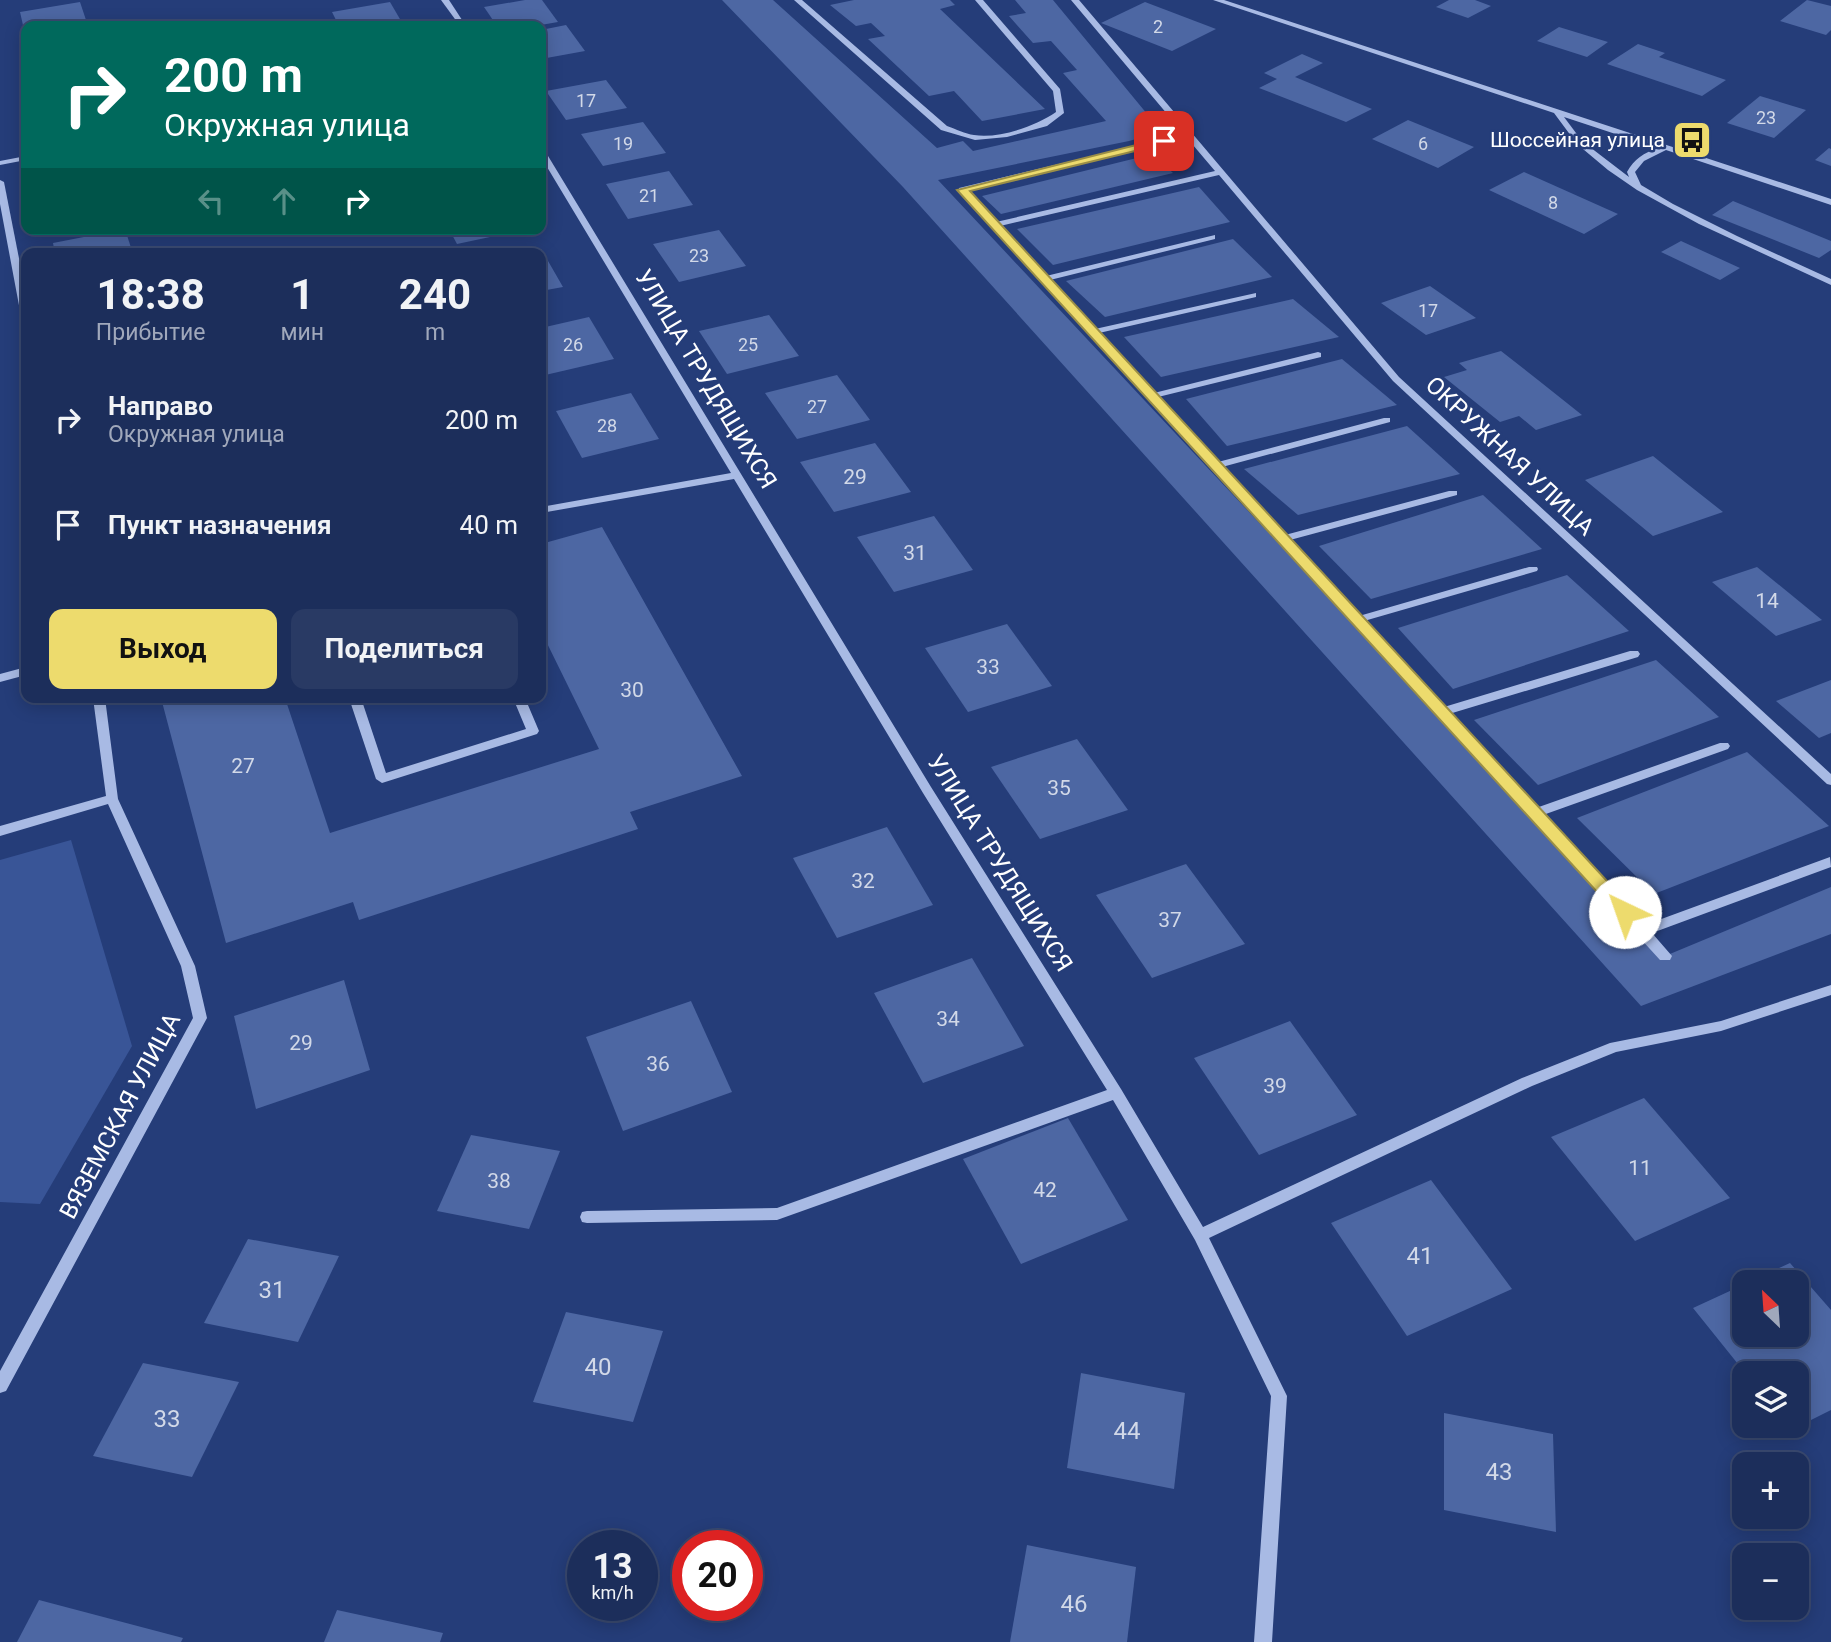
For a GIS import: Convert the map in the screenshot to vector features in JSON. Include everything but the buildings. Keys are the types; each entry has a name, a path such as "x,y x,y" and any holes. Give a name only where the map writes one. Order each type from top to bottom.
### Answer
{"street":[{"path":"445,0 460,21"},
{"path":"798,0 944,128 975,138 1007,135 1044,124 1060,113 1057,91 979,0"},
{"name":"ОКРУЖНАЯ УЛИЦА","path":"1075,0 1396,379 1831,781"},
{"path":"1217,0 1831,202"},
{"path":"1557,112 1581,145 1637,186 1691,216 1831,282"},
{"path":"1189,135 962,190 1665,956"},
{"path":"1637,186 1631,172 1635,164 1648,153 1665,148"},
{"path":"0,163 21,159"},
{"name":"УЛИЦА ТРУДЯЩИХСЯ","path":"546,159 927,790 1116,1093 1200,1235 1279,1396 1263,1642"},
{"path":"994,225 1220,172"},
{"path":"0,182 21,290"},
{"path":"1044,279 1212,237"},
{"path":"1093,332 1253,295"},
{"path":"1152,396 1318,355"},
{"path":"1216,466 1387,420"},
{"path":"546,509 738,475"},
{"path":"1283,539 1453,493"},
{"path":"1441,712 1634,654"},
{"path":"0,678 21,672"},
{"name":"ВЯЗЕМСКАЯ УЛИЦА","path":"0,1386 201,1018 188,966 112,799 100,703"},
{"path":"357,703 383,779 533,731 521,703"},
{"path":"1534,813 1724,746"},
{"path":"0,831 112,799"},
{"path":"1643,931 1830,862"},
{"path":"1200,1235 1527,1082 1615,1046 1721,1026 1831,990"}],"lane":[{"path":"1357,621 1534,569"},
{"path":"587,1217 777,1214 1116,1093"}],"shaded area":[{"path":"71,840 132,1046 40,1204 0,1202 0,860"}],"place":[{"name":"Шоссейная улица","path":"1692,140"}],"route":[{"path":"1164,141 962,190 1625,912"}]}
